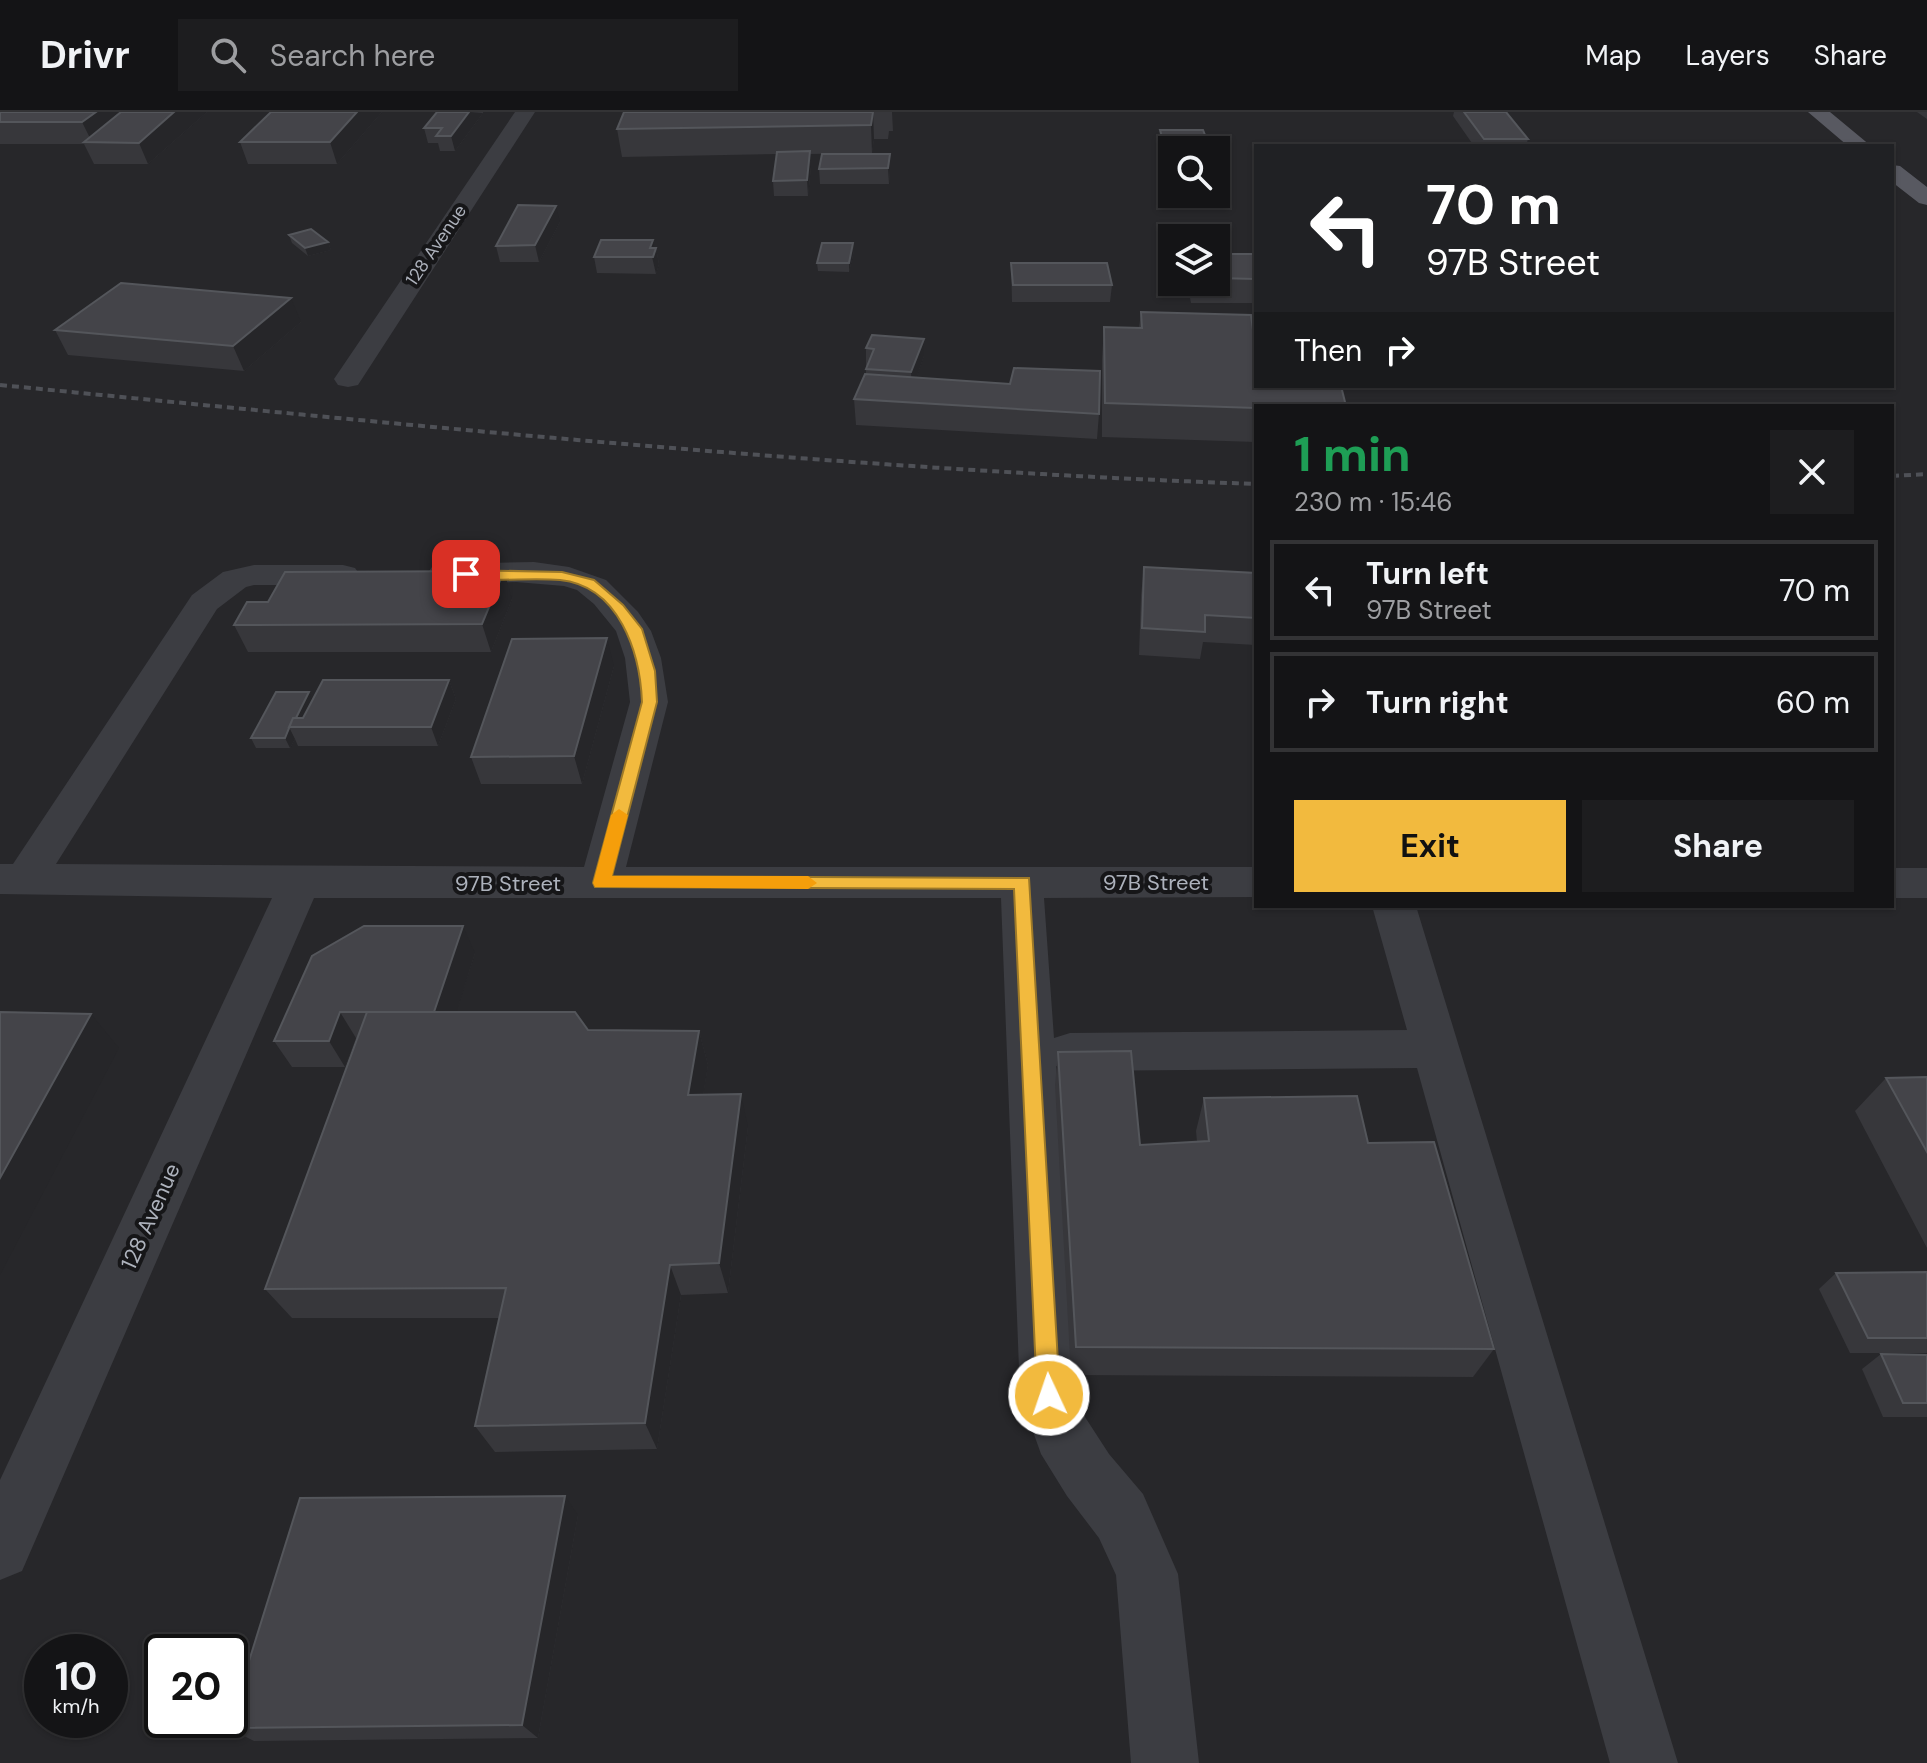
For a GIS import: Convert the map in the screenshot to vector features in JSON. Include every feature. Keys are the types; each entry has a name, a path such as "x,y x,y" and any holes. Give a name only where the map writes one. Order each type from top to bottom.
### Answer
{"main road":[{"path":"1818,112 1858,144"},
{"path":"1894,173 1927,198"}],"street":[{"name":"128 Avenue","path":"348,379 525,112"},
{"path":"12,880 204,602 235,579 254,575 391,574 562,576 589,583 618,608 635,629 648,671 649,702 601,883"},
{"name":"97B Street","path":"12,880 300,883 1254,882"},
{"path":"1022,882 1049,1395 1062,1433 1088,1475 1121,1516 1147,1574 1165,1763"},
{"name":"128 Avenue","path":"0,1549 300,883"},
{"path":"1894,883 1927,883"},
{"path":"1395,908 1644,1763"},
{"path":"1031,1052 1435,1049"}],"shaded area":[{"path":"0,112 1927,112 1927,1763 0,1763"}],"building":[{"path":"0,112 96,112 82,122 0,122"},
{"path":"121,112 174,112 139,143 84,142"},
{"path":"271,112 357,112 330,142 240,142"},
{"path":"437,112 469,112 451,136 436,136 442,128 424,128"},
{"path":"624,112 873,112 871,125 617,129"},
{"path":"1464,112 1506,112 1528,139 1484,139"},
{"path":"1160,130 1203,130 1205,136 1162,136"},
{"path":"810,151 807,180 773,181 777,152"},
{"path":"822,154 890,154 888,168 819,169"},
{"path":"518,205 556,206 535,245 496,246"},
{"path":"311,229 328,242 305,248 289,235"},
{"path":"601,240 653,240 650,248 656,248 653,257 594,257"},
{"path":"822,243 853,243 849,263 817,263"},
{"path":"1230,254 1254,254 1254,279 1230,278"},
{"path":"1011,263 1107,263 1112,285 1013,285"},
{"path":"121,283 291,298 233,346 55,330"},
{"path":"1141,312 1251,315 1254,388 1342,388 1346,404 1254,404 1254,408 1105,403 1104,327 1142,328"},
{"path":"872,335 924,339 911,372 866,369 874,349 866,348"},
{"path":"1014,368 1100,371 1099,414 854,399 865,374 1010,384"},
{"path":"1144,567 1254,573 1254,618 1205,615 1205,632 1142,628"},
{"path":"504,571 482,624 234,625 247,602 268,602 285,572"},
{"path":"607,638 574,756 471,757 512,639"},
{"path":"323,680 449,680 431,727 289,727 293,718 303,718"},
{"path":"276,692 309,692 285,738 251,738"},
{"path":"364,926 463,926 434,1012 340,1012 329,1041 274,1041 312,956"},
{"path":"0,1012 91,1014 0,1178"},
{"path":"367,1012 575,1012 588,1030 699,1031 688,1095 741,1094 719,1263 670,1265 645,1423 475,1426 506,1288 265,1289"},
{"path":"1131,1051 1140,1145 1209,1141 1204,1098 1357,1096 1368,1143 1434,1142 1494,1349 1076,1347 1058,1052"},
{"path":"1927,1077 1927,1152 1886,1078"},
{"path":"1927,1272 1927,1338 1868,1338 1836,1273"},
{"path":"1881,1354 1927,1355 1927,1403 1903,1403"},
{"path":"565,1496 522,1725 248,1728 248,1664 300,1498"}],"railway":[{"path":"0,385 784,457 1254,484"},
{"path":"1894,476 1927,474"}],"slow traffic":[{"path":"619,815 601,883 808,883"}],"route":[{"path":"466,574 562,576 589,583 618,608 635,629 648,671 649,702 601,883 1022,882 1049,1395"}]}
